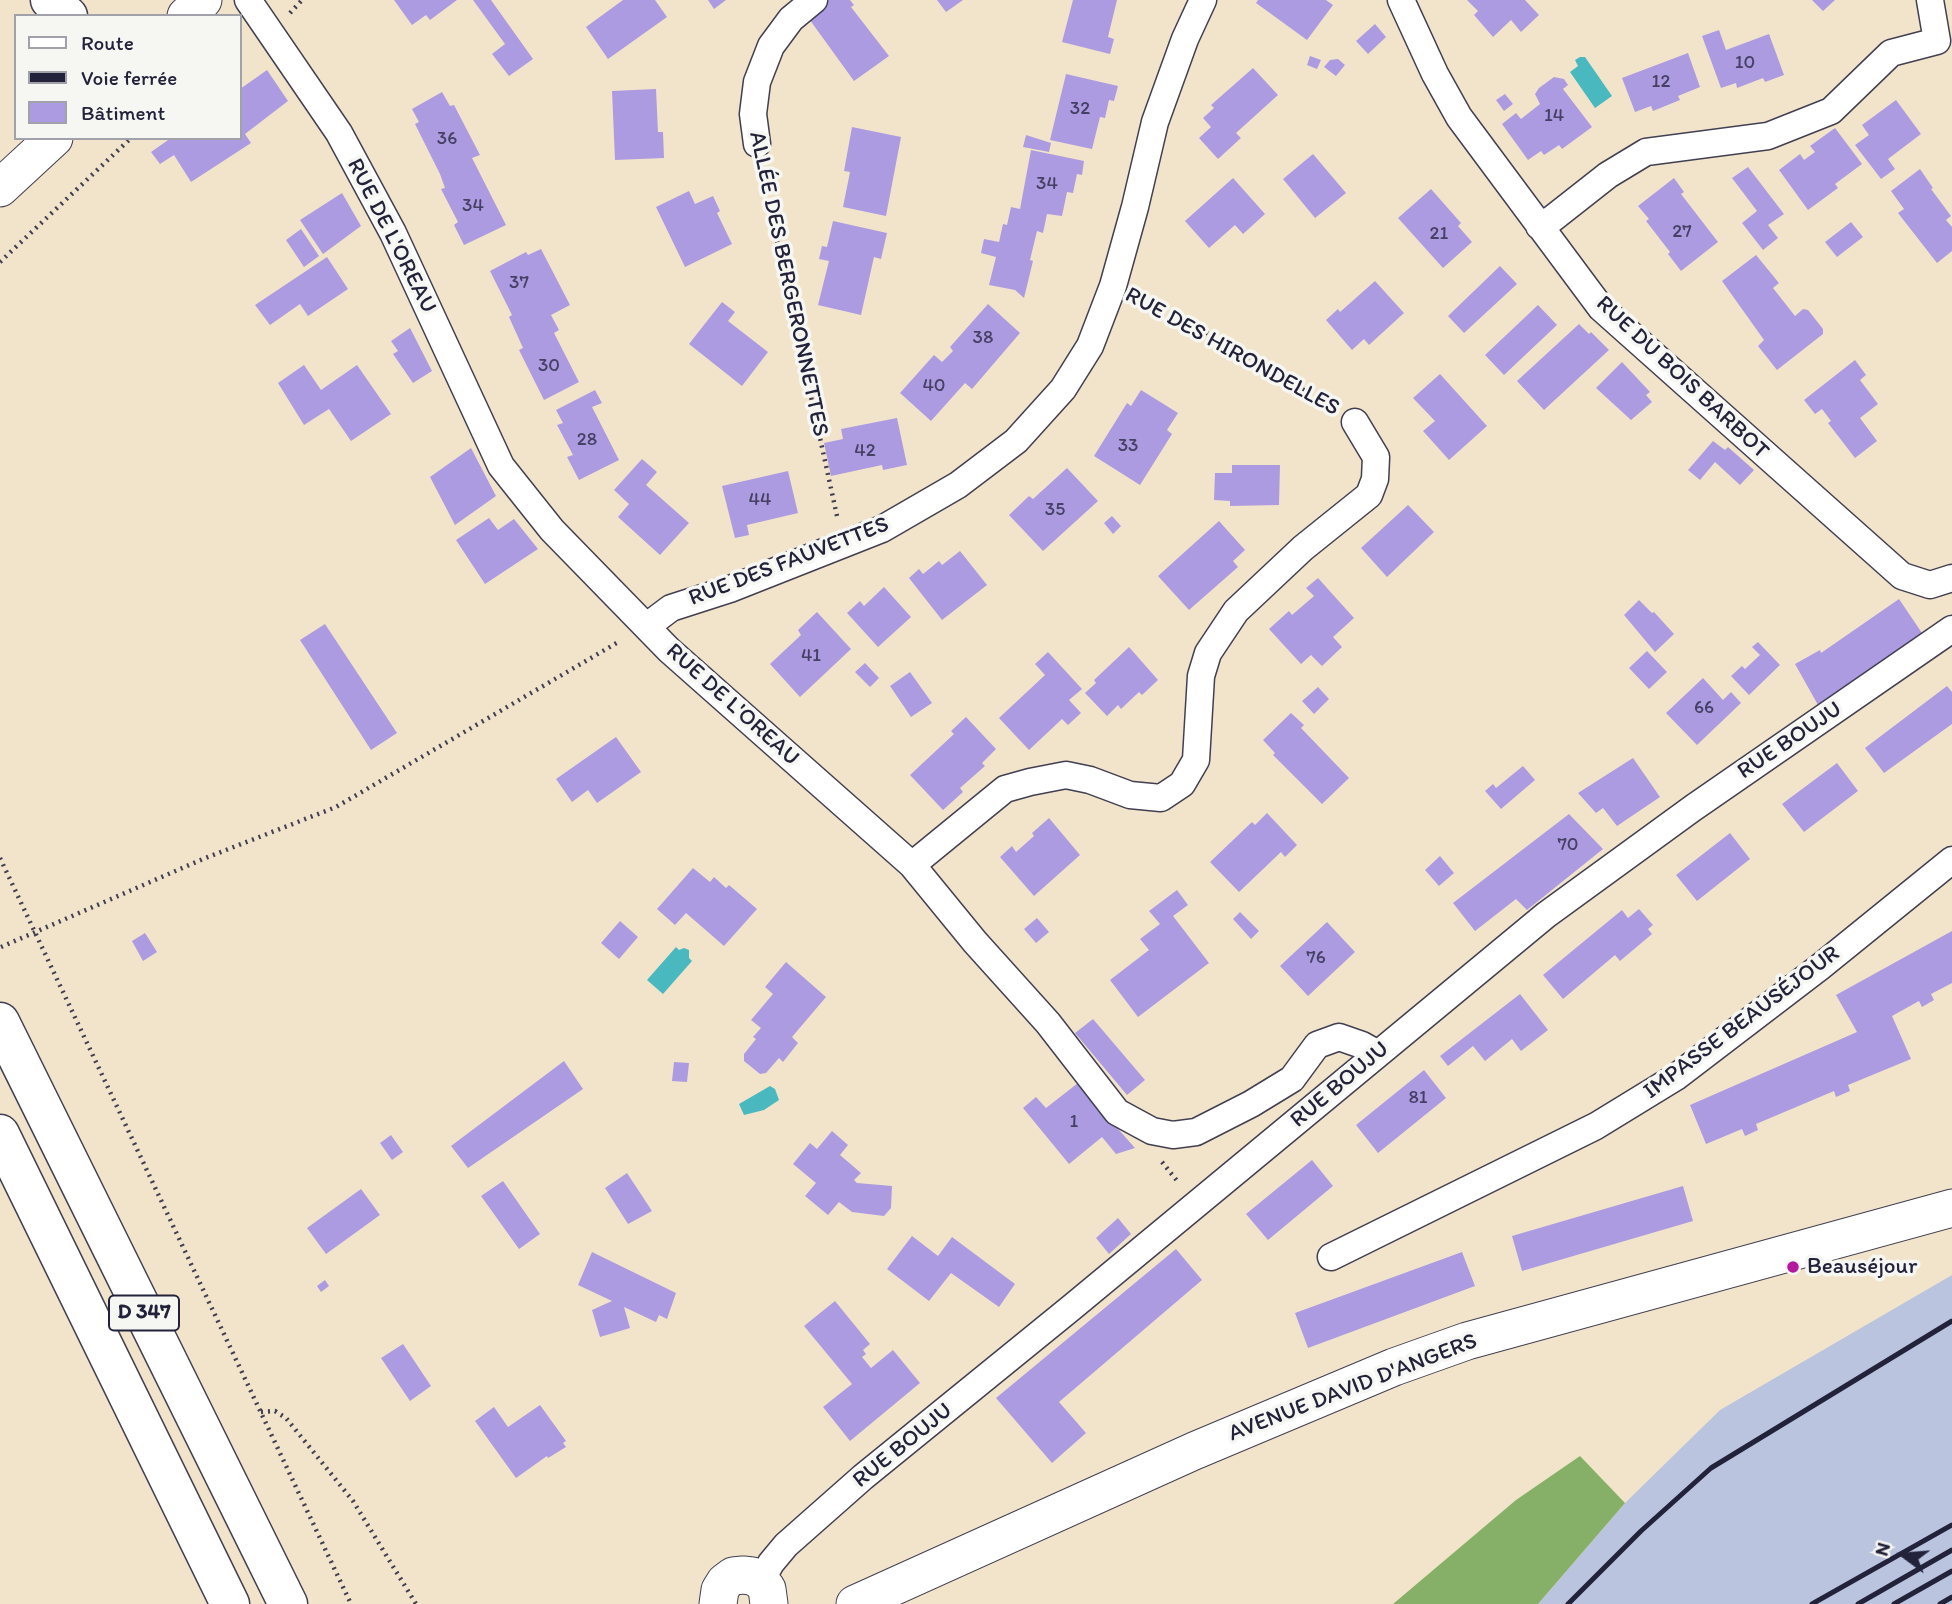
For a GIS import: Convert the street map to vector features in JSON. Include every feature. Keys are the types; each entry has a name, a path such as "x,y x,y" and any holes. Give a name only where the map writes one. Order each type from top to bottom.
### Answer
{"highway":[{"name":"D 347","path":"0,1022 288,1604"},
{"name":"D 347","path":"0,1134 230,1604"}],"street":[{"path":"188,14 203,0"},
{"name":"RUE DE L'OREAU","path":"248,0 339,134 393,233 501,466 552,530 669,650 912,865 975,942 1048,1023 1117,1112 1152,1131 1173,1135 1196,1132 1292,1079 1317,1045 1339,1037 1378,1054"},
{"name":"ALLÉE DES BERGERONNETTES","path":"757,144 754,114 757,82 771,46 791,19 814,0"},
{"name":"RUE DES FAUVETTES","path":"647,626 671,608 730,589 882,529 958,485 1016,442 1063,389 1090,346 1113,286 1155,122 1185,39 1203,0"},
{"name":"RUE DU BOIS BARBOT","path":"1401,0 1435,74 1459,117 1601,308 1902,576 1941,581"},
{"path":"1539,226 1608,175 1646,152 1768,135 1831,111 1891,53 1945,42 1930,0"},
{"path":"0,188 52,140"},
{"name":"RUE DES HIRONDELLES","path":"912,865 1005,789 1017,785 1066,775 1090,780 1130,795 1161,798 1182,784 1196,761 1201,676 1208,653 1236,611 1303,548 1369,495 1375,479 1376,457 1355,422"},
{"name":"RUE BOUJU","path":"765,1592 786,1545 863,1477 1546,915 1693,808 1952,629"},
{"name":"IMPASSE BEAUSÉJOUR","path":"1331,1257 1596,1126 1676,1077 1820,967 1952,860"},
{"name":"AVENUE DAVID D'ANGERS","path":"855,1604 1194,1451 1394,1367 1467,1341 1952,1208"},
{"path":"718,1604 720,1590 733,1576 752,1576 765,1592"}],"path":[{"path":"0,262 129,140"},
{"name":"ALLÉE DES BERGERONNETTES","path":"757,144 844,545"},
{"name":"RUE DES HIRONDELLES","path":"1113,286 1161,306 1352,417 1355,422"},
{"path":"1,947 203,859 336,807 647,626"},
{"path":"0,858 351,1604"},
{"path":"1161,1163 1184,1189"},
{"path":"261,1412 275,1411 286,1418 353,1501 416,1604"}],"shaded area":[{"path":"1952,1275 1952,1604 1538,1604 1625,1503 1720,1410"}],"green space":[{"path":"1580,1456 1625,1503 1538,1604 1393,1604 1516,1500"}],"water":[{"path":"1585,57 1612,96 1595,108 1570,72 1578,66 1575,60"},
{"path":"676,947 679,950 689,950 689,958 692,961 663,994 647,980"},
{"path":"770,1086 775,1089 779,1100 764,1110 744,1115 739,1104"}],"building":[{"path":"394,0 457,0 430,20 426,15 412,25"},
{"path":"473,0 491,0 533,59 509,76 492,54 505,44"},
{"path":"623,0 655,0 667,17 608,59 586,27"},
{"path":"708,0 726,0 714,9"},
{"path":"829,0 850,0 854,5 851,7 889,56 854,81 807,16"},
{"path":"937,0 963,0 946,12"},
{"path":"1073,0 1117,0 1108,37 1114,39 1110,54 1062,42"},
{"path":"1258,0 1326,0 1333,5 1307,40 1256,3"},
{"path":"1467,0 1525,0 1539,15 1521,32 1511,20 1493,37 1474,15 1478,11"},
{"path":"1812,0 1835,0 1823,11"},
{"path":"1375,24 1386,37 1368,54 1356,41"},
{"path":"1719,30 1726,50 1769,34 1784,75 1765,82 1763,78 1737,88 1736,83 1721,88 1702,36"},
{"path":"1688,53 1700,87 1678,96 1680,100 1653,111 1651,106 1635,112 1622,78"},
{"path":"1310,56 1321,60 1317,69 1307,65"},
{"path":"1338,59 1345,65 1336,76 1324,67 1330,60"},
{"path":"1253,68 1278,95 1236,133 1241,138 1218,159 1199,138 1211,127 1203,118 1214,108 1211,105"},
{"path":"267,70 288,101 245,134 251,143 191,182 174,155 160,164 151,152 168,140 242,140 242,88"},
{"path":"1066,74 1118,86 1114,101 1109,100 1105,118 1100,117 1092,149 1050,140"},
{"path":"1554,77 1564,79 1568,85 1563,89 1592,127 1562,149 1559,145 1544,155 1541,151 1528,160 1502,124 1516,113 1521,119 1540,104 1535,94"},
{"path":"656,89 658,132 663,132 664,158 615,160 612,91"},
{"path":"442,92 450,106 454,105 480,155 472,158 506,225 464,245 454,225 458,222 441,189 445,188 440,174 415,124 419,122 412,109"},
{"path":"1505,94 1513,104 1504,111 1496,100"},
{"path":"1896,100 1921,134 1888,159 1895,169 1881,179 1855,145 1869,135 1862,125"},
{"path":"852,127 901,137 886,216 843,207 850,172 844,171"},
{"path":"1835,128 1862,164 1835,184 1838,188 1808,210 1779,170 1800,154 1804,160 1815,152 1810,146"},
{"path":"1026,135 1051,143 1049,152 1023,147"},
{"path":"1031,150 1084,161 1082,175 1077,174 1073,193 1067,192 1062,216 1047,214 1043,233 1037,231 1024,298 1015,290 989,285 996,257 981,253 984,239 999,242 1011,207 1020,209"},
{"path":"1313,154 1346,193 1315,218 1283,179"},
{"path":"1748,167 1784,214 1768,225 1778,238 1763,250 1742,223 1757,211 1732,178"},
{"path":"1920,169 1951,216 1946,220 1952,227 1952,251 1937,263 1898,213 1904,209 1891,191"},
{"path":"1233,178 1265,214 1243,234 1235,225 1209,248 1185,221"},
{"path":"1674,178 1684,192 1681,194 1718,242 1681,271 1638,206"},
{"path":"1431,189 1461,223 1458,226 1472,242 1443,268 1398,218"},
{"path":"689,191 695,204 713,196 720,211 717,213 732,244 685,267 656,207"},
{"path":"342,193 361,226 323,254 300,220"},
{"path":"833,221 887,233 881,259 874,257 861,315 818,305 829,261 819,259 822,246 827,247"},
{"path":"1851,222 1863,237 1837,257 1825,242"},
{"path":"301,229 319,256 304,267 286,240"},
{"path":"541,249 570,305 551,315 559,330 554,333 579,382 544,400 519,350 523,348 509,317 512,315 490,271 526,252 528,255"},
{"path":"1756,255 1779,283 1773,288 1795,316 1803,309 1808,310 1823,329 1823,334 1777,370 1758,346 1764,340 1722,281"},
{"path":"327,257 348,289 308,316 300,304 270,325 255,305"},
{"path":"1500,266 1517,284 1464,333 1448,316"},
{"path":"1375,281 1404,313 1369,345 1364,339 1352,350 1326,320 1338,309 1340,312"},
{"path":"722,302 735,312 728,321 768,352 742,386 689,344"},
{"path":"988,304 1020,333 972,389 965,383 931,421 900,393 934,355 942,362 953,351 950,347"},
{"path":"1538,305 1557,325 1504,375 1485,355"},
{"path":"1579,324 1609,350 1544,410 1517,381"},
{"path":"410,328 432,371 413,383 393,354 398,351 391,341"},
{"path":"1855,360 1866,375 1860,380 1878,404 1860,418 1877,441 1855,458 1828,423 1831,421 1822,409 1815,414 1804,400"},
{"path":"1622,362 1650,392 1646,395 1652,402 1631,420 1596,388"},
{"path":"304,365 321,390 357,365 391,414 351,441 329,409 304,425 278,383"},
{"path":"1440,374 1487,426 1449,460 1423,431 1435,421 1413,398"},
{"path":"595,390 602,403 592,407 619,460 579,480 567,457 573,455 557,425 563,423 556,410"},
{"path":"1141,390 1178,413 1167,430 1172,434 1140,485 1094,456 1127,403 1131,406"},
{"path":"897,418 907,465 883,470 882,465 831,476 824,443 843,439 841,429"},
{"path":"1713,441 1725,450 1728,447 1754,470 1740,485 1715,462 1700,480 1688,470"},
{"path":"471,448 496,496 455,525 430,477"},
{"path":"642,459 657,472 646,485 689,523 660,555 618,517 629,504 614,490"},
{"path":"1232,465 1280,465 1279,505 1230,506 1230,501 1214,500 1215,473 1232,473"},
{"path":"1067,468 1098,501 1043,551 1009,515 1029,496 1033,499"},
{"path":"788,471 798,513 747,525 749,535 735,538 722,486"},
{"path":"1408,505 1434,532 1387,577 1361,548"},
{"path":"1112,516 1121,526 1113,534 1104,523"},
{"path":"489,518 498,530 514,519 538,549 485,584 456,540"},
{"path":"1219,521 1245,550 1233,561 1238,567 1189,610 1158,576"},
{"path":"960,551 987,585 942,620 909,578 919,569 923,574 939,561 942,565"},
{"path":"1318,578 1354,618 1333,637 1342,647 1322,666 1311,655 1301,664 1269,629 1289,611 1292,615 1314,596 1306,588"},
{"path":"884,587 911,617 878,647 847,613 860,601 864,606"},
{"path":"1899,599 1924,636 1818,705 1795,664 1820,650 1821,653"},
{"path":"1639,600 1674,634 1655,652 1624,615"},
{"path":"817,612 851,649 800,697 770,664 801,635 798,630"},
{"path":"325,624 397,733 371,750 300,640"},
{"path":"1758,642 1780,665 1749,695 1731,676 1742,666 1745,669 1760,655 1752,647"},
{"path":"1129,647 1158,680 1142,695 1139,692 1121,709 1118,705 1107,716 1085,693 1096,683 1094,680"},
{"path":"1647,651 1667,672 1649,689 1629,668"},
{"path":"1048,652 1082,689 1069,700 1081,713 1068,725 1062,719 1029,750 999,718 1045,675 1035,664"},
{"path":"865,663 879,678 870,687 855,672"},
{"path":"910,672 932,703 911,717 890,686"},
{"path":"1703,678 1723,700 1731,692 1741,703 1697,745 1666,713"},
{"path":"1947,686 1952,692 1952,724 1884,773 1865,748"},
{"path":"1318,687 1329,699 1314,714 1302,701"},
{"path":"1291,713 1304,725 1301,728 1349,778 1322,804 1273,755 1275,753 1263,740"},
{"path":"966,717 996,749 982,763 985,766 960,788 963,792 943,810 910,775 954,734 951,731"},
{"path":"616,737 641,772 597,803 588,790 572,802 556,779"},
{"path":"1633,758 1660,797 1617,826 1603,808 1596,813 1578,793"},
{"path":"1837,763 1858,791 1804,832 1782,804"},
{"path":"1523,766 1535,780 1501,809 1485,791 1493,784 1496,788"},
{"path":"1267,813 1297,845 1285,857 1281,852 1239,892 1210,862 1252,822 1255,825"},
{"path":"1569,814 1603,849 1527,910 1516,899 1475,931 1453,903"},
{"path":"1049,818 1080,855 1034,896 1000,857 1012,846 1016,852"},
{"path":"1730,833 1750,859 1697,901 1676,875"},
{"path":"1440,856 1454,873 1439,886 1425,870"},
{"path":"693,868 710,882 714,877 726,888 729,885 757,909 724,946 686,913 675,925 657,909"},
{"path":"1177,890 1188,905 1173,916 1209,963 1138,1017 1110,980 1149,950 1140,939 1160,924 1149,911"},
{"path":"1639,909 1653,925 1648,929 1652,934 1620,961 1615,955 1563,999 1543,975 1622,910 1628,918"},
{"path":"1240,912 1259,931 1251,939 1233,919"},
{"path":"1037,918 1049,932 1036,943 1024,929"},
{"path":"620,921 638,937 619,959 601,943"},
{"path":"1327,922 1355,952 1308,996 1280,966"},
{"path":"1952,931 1952,983 1931,994 1934,1000 1922,1007 1919,1001 1892,1016 1911,1059 1848,1085 1850,1091 1836,1097 1834,1091 1756,1124 1758,1130 1745,1136 1742,1129 1706,1144 1690,1105 1857,1032 1836,995"},
{"path":"145,933 157,952 143,961 132,941"},
{"path":"786,962 826,997 792,1037 798,1043 783,1062 779,1058 766,1073 760,1074 744,1061 744,1054 761,1028 751,1020 773,994 765,987"},
{"path":"1520,994 1548,1030 1521,1051 1512,1039 1485,1061 1473,1046 1448,1066 1440,1056"},
{"path":"1093,1019 1145,1080 1127,1095 1075,1033"},
{"path":"564,1061 583,1089 468,1168 451,1146"},
{"path":"674,1062 689,1063 687,1082 672,1081"},
{"path":"1424,1070 1446,1098 1378,1153 1356,1125"},
{"path":"1078,1083 1135,1148 1116,1154 1102,1137 1069,1164 1023,1108 1036,1097 1046,1108"},
{"path":"832,1131 848,1145 840,1155 861,1173 854,1180 857,1183 892,1186 891,1208 884,1216 852,1212 839,1202 828,1215 805,1196 816,1183 793,1164 810,1143 817,1149"},
{"path":"391,1135 403,1152 392,1160 380,1143"},
{"path":"1312,1160 1333,1186 1268,1240 1246,1214"},
{"path":"627,1173 652,1211 628,1224 605,1188"},
{"path":"503,1181 540,1234 519,1249 481,1196"},
{"path":"1683,1186 1693,1221 1522,1271 1512,1236"},
{"path":"361,1189 380,1215 326,1254 307,1228"},
{"path":"1118,1218 1131,1234 1109,1254 1096,1238"},
{"path":"912,1236 938,1256 952,1237 1015,1284 999,1307 951,1273 929,1301 887,1269"},
{"path":"1176,1249 1202,1280 1059,1402 1086,1433 1052,1463 996,1398"},
{"path":"592,1252 676,1293 667,1319 659,1315 656,1322 624,1307 630,1328 600,1337 592,1310 612,1301 578,1285"},
{"path":"1462,1252 1475,1286 1308,1348 1295,1313"},
{"path":"325,1280 329,1286 321,1292 317,1286"},
{"path":"835,1301 870,1344 863,1350 866,1354 862,1357 871,1368 893,1350 920,1383 850,1441 823,1407 852,1384 804,1326"},
{"path":"403,1344 431,1386 410,1401 381,1358"},
{"path":"540,1405 566,1441 563,1443 566,1447 548,1458 547,1456 516,1478 475,1421 494,1407 508,1427"}],"railway":[{"path":"1568,1604 1641,1531 1711,1468 1952,1321"},
{"path":"1812,1604 1952,1525"},
{"path":"1858,1604 1952,1550"},
{"path":"1894,1604 1952,1571"},
{"path":"1940,1604 1952,1597"}],"place":[{"name":"Beauséjour","path":"1793,1267"}]}
